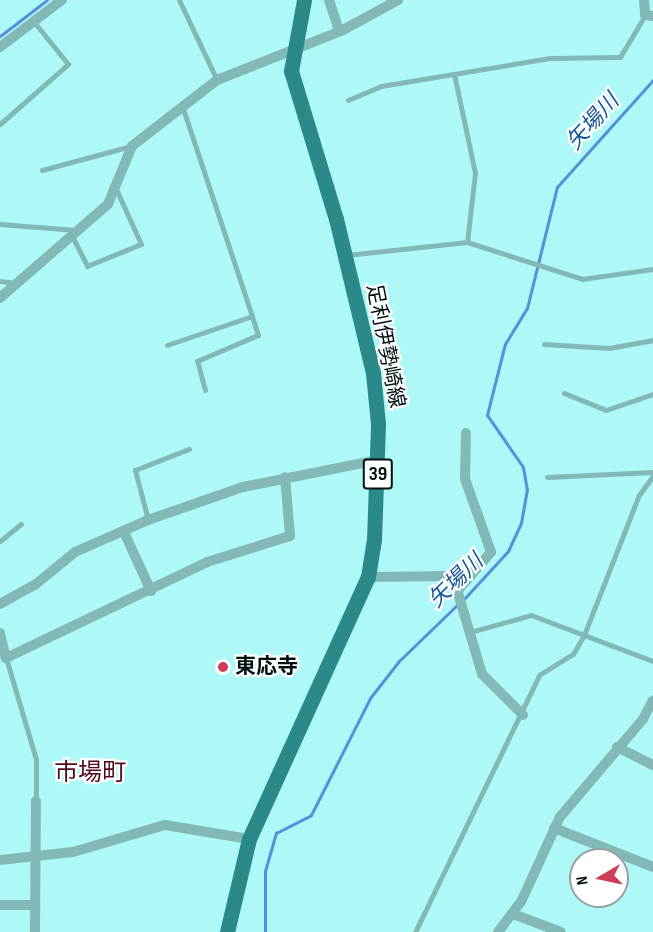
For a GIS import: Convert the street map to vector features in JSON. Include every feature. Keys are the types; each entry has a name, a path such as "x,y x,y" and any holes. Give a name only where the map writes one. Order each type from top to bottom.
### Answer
{"main road":[{"name":"足利伊勢崎線","path":"227,932 249,839 368,577 378,460 373,373 345,255 296,93 293,49 304,0"}],"street":[{"path":"0,47 62,0"},
{"path":"328,0 339,32"},
{"path":"0,298 75,233 117,191 132,146 217,80 339,32 398,0"},
{"path":"644,0 649,15"},
{"path":"459,589 491,552 465,479 466,433"},
{"path":"0,604 36,584 75,552 148,520 285,477 378,460"},
{"path":"0,633 6,658 151,591 207,562 290,536 285,477"},
{"path":"124,532 151,591"},
{"path":"368,577 453,576 459,589 482,674 523,715"},
{"path":"498,932 513,914 554,828 653,700"},
{"path":"617,747 653,765"},
{"path":"35,932 36,801"},
{"path":"0,860 34,858 78,851 165,825 249,839"},
{"path":"554,828 653,867"},
{"path":"0,905 34,906"},
{"path":"513,914 561,932"}],"lane":[{"path":"179,0 217,80"},
{"path":"348,100 381,86 550,58 621,57 649,15"},
{"path":"0,124 68,64 34,22"},
{"path":"454,74 475,173 467,242"},
{"path":"183,108 258,336 197,362 205,390"},
{"path":"42,170 132,146"},
{"path":"0,224 75,233 87,266 141,244 117,191"},
{"path":"345,255 467,242 582,279 653,269"},
{"path":"0,281 17,283"},
{"path":"167,345 252,316"},
{"path":"544,344 609,348 653,340"},
{"path":"564,393 606,410 653,394"},
{"path":"148,520 135,470 189,449"},
{"path":"547,477 653,474"},
{"path":"415,932 523,715 539,675 573,654 584,635 639,495 653,474"},
{"path":"0,541 21,524"},
{"path":"470,632 531,615 653,661"},
{"path":"6,658 36,759 36,801"}],"waterway":[{"path":"0,36 47,0"},
{"name":"矢場川","path":"463,600 508,551 521,523 527,490 523,467 487,415 505,344 527,308 557,187 653,80"},
{"name":"矢場川","path":"265,932 265,871 276,833 311,815 370,698 399,661 458,604"}],"place":[{"name":"東応寺","path":"223,667"}],"district":[{"name":"市場町","path":"90,773"}]}
